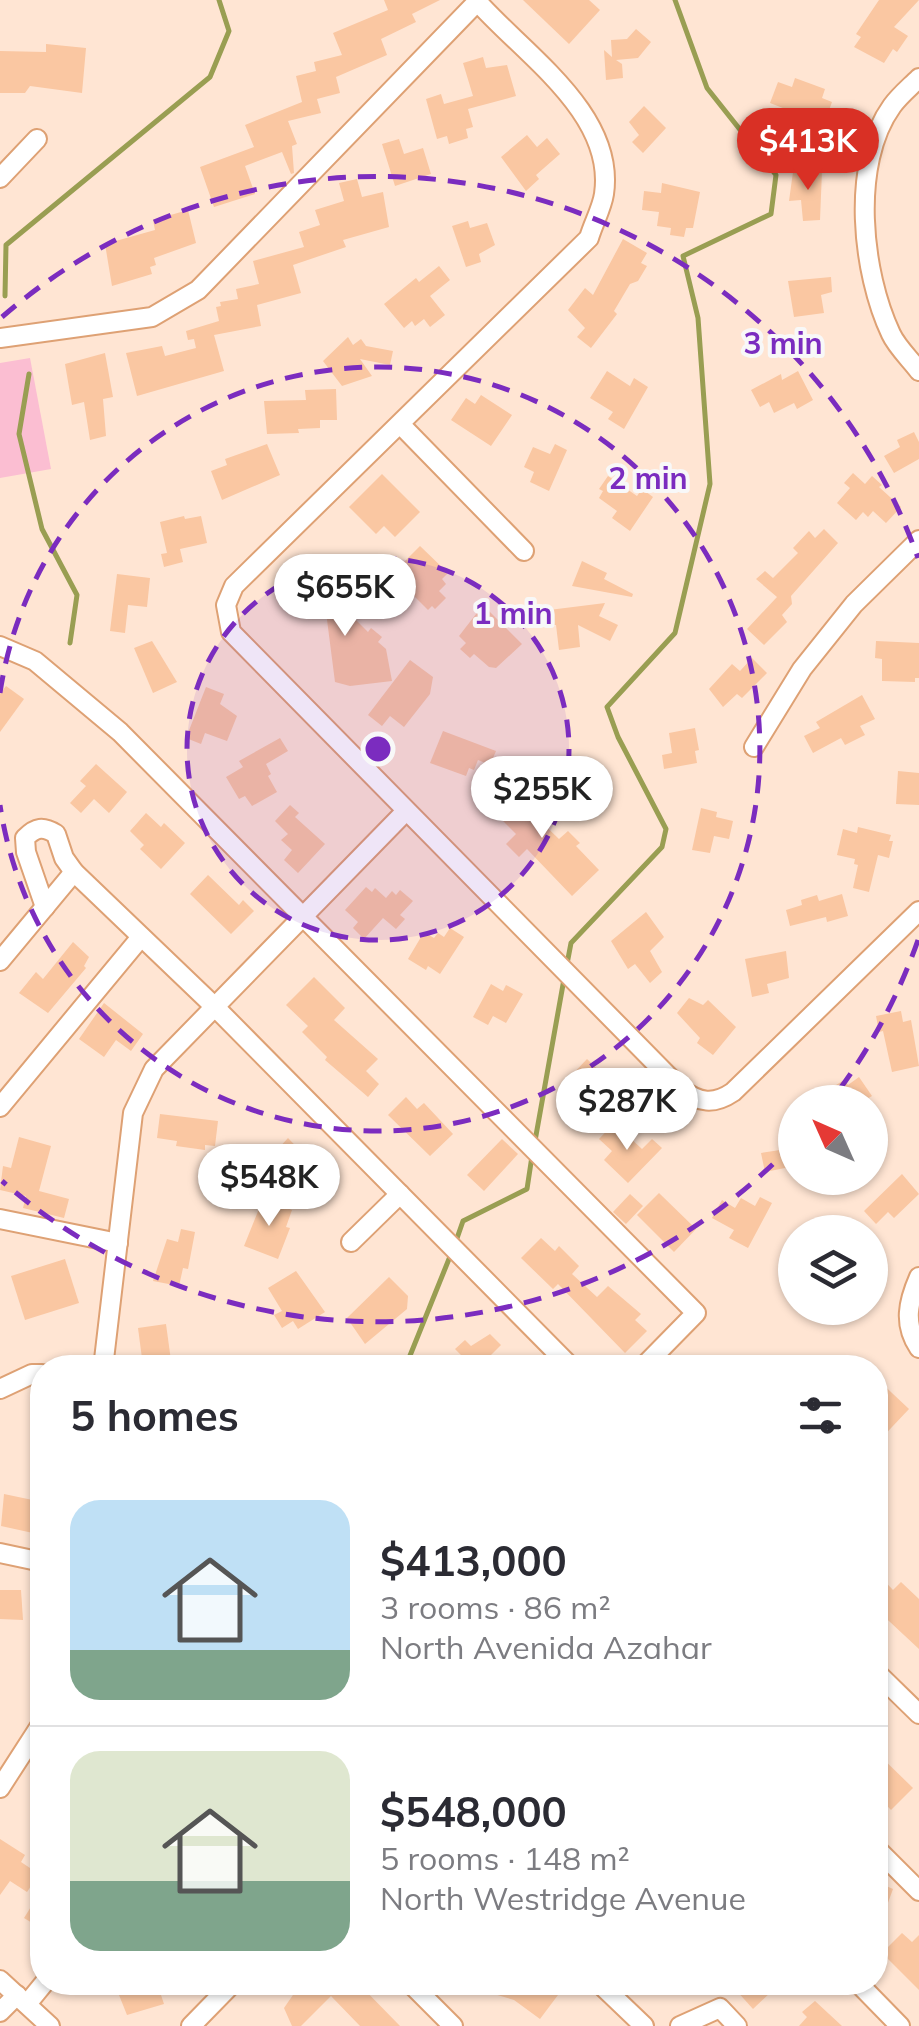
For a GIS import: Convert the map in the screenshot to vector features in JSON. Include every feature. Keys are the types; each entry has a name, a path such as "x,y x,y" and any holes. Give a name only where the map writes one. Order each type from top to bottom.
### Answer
{"street":[{"path":"0,338 152,317 198,290 476,1 572,96 600,147 604,193 588,238 234,586 220,605 227,620 236,638 405,812 682,1090 710,1107 733,1092 919,911"},
{"path":"919,78 890,108 874,145 864,225 872,284 890,332 919,371"},
{"path":"0,178 37,139"},
{"path":"401,425 524,551"},
{"path":"754,748 802,669 854,604 919,540"},
{"path":"0,646 35,661 120,732 696,1313 655,1355"},
{"path":"105,1355 134,1113 154,1068 405,812"},
{"path":"45,907 26,852 25,838 34,828 46,828 56,834 64,858 74,872 215,1007 559,1355"},
{"path":"0,961 74,872"},
{"path":"0,1107 141,937"},
{"path":"351,1242 400,1194"},
{"path":"0,1218 118,1243"},
{"path":"919,1277 907,1310 912,1338 919,1348"},
{"path":"0,1389 30,1377"},
{"path":"0,1553 30,1559"},
{"path":"888,1684 919,1714"},
{"path":"0,1788 30,1742"},
{"path":"888,1860 919,1890"},
{"path":"0,1980 50,2026"},
{"path":"0,2012 30,1994"},
{"path":"191,2026 221,1995"},
{"path":"420,1995 444,2023"},
{"path":"612,1995 644,2026"},
{"path":"870,1995 900,2026"},
{"path":"680,2026 720,2008 738,2026"}],"shaded area":[{"path":"30,358 51,469 0,478 0,363"}],"building":[{"path":"384,0 440,0 412,14 416,22 381,39 387,55 336,77 340,93 317,99 321,113 288,121 297,144 292,146 294,173 291,174 282,152 245,166 255,194 214,207 200,167 254,147 245,125 302,102 296,76 316,71 314,62 342,55 333,33 388,10"},
{"path":"523,0 589,0 600,10 569,44"},
{"path":"879,0 919,0 894,27 908,36 884,63 854,47 861,37 856,34"},
{"path":"636,29 651,42 638,58 616,60 622,64 623,78 606,80 604,50 612,57 611,40 627,39"},
{"path":"46,44 86,48 82,93 30,86 25,93 0,93 0,51 46,52"},
{"path":"483,57 486,68 507,65 516,96 468,109 473,127 466,129 468,138 449,144 447,136 437,139 426,99 441,94 444,104 473,96 463,63"},
{"path":"795,78 825,89 822,98 832,102 824,124 770,103 778,82 792,87"},
{"path":"644,106 666,128 643,153 632,142 639,135 629,122"},
{"path":"527,135 537,147 547,138 560,154 536,175 539,179 526,191 501,157"},
{"path":"399,139 404,154 423,148 431,174 395,186 382,144"},
{"path":"822,171 820,220 803,221 801,200 789,201 793,172"},
{"path":"357,179 362,197 383,192 389,227 343,240 346,247 293,265 301,293 257,305 261,326 214,335 224,371 137,396 126,353 162,346 165,356 196,348 186,331 219,321 216,307 221,306 220,302 238,299 236,289 259,284 253,261 304,247 299,232 320,225 315,210 344,201 339,183"},
{"path":"662,183 700,192 693,228 686,228 684,237 670,235 671,228 657,226 659,212 642,210 644,191 661,193"},
{"path":"188,210 196,243 154,258 152,274 112,286 105,244 155,230 153,220"},
{"path":"468,221 470,228 487,223 495,245 479,254 481,262 466,267 452,226"},
{"path":"623,239 647,253 641,263 647,266 638,281 630,284 614,311 617,314 591,348 577,337 585,328 568,310 585,288 593,295"},
{"path":"439,266 450,280 430,296 445,315 430,327 424,319 415,326 412,321 404,328 384,304 416,278 419,282"},
{"path":"831,277 832,292 821,295 824,313 794,317 788,281"},
{"path":"348,337 353,345 361,339 366,346 393,351 390,365 360,359 372,376 342,386 323,361"},
{"path":"105,353 113,397 103,399 106,436 90,440 84,402 72,405 65,364"},
{"path":"607,371 630,386 634,378 648,387 624,429 608,419 613,412 590,398"},
{"path":"798,371 813,400 797,409 794,403 774,413 769,402 760,407 751,390 781,374 782,380"},
{"path":"336,389 337,420 320,420 320,428 298,429 299,433 267,434 264,401 306,400 305,390"},
{"path":"481,395 512,415 491,446 451,420 466,398 475,404"},
{"path":"914,432 919,442 919,459 894,473 884,456 900,447 897,440"},
{"path":"267,444 280,475 222,500 211,471 227,465 225,459"},
{"path":"555,444 567,450 549,491 530,482 534,472 524,467 533,447 550,454"},
{"path":"853,473 865,484 872,476 901,507 886,523 873,511 868,517 863,512 856,520 837,503 850,488 844,483"},
{"path":"382,474 420,512 395,537 384,526 376,534 349,507"},
{"path":"608,476 637,496 642,489 653,497 630,531 612,518 617,511 599,498 603,491 599,489"},
{"path":"201,516 207,543 180,549 183,562 164,567 161,554 167,553 160,522"},
{"path":"824,529 838,543 791,596 792,604 782,615 787,622 764,645 747,629 777,597 756,579 765,571 773,578 798,553 793,548 809,531 815,538"},
{"path":"420,546 448,573 442,579 446,584 439,591 446,598 435,609 432,606 428,610 399,581 403,577 396,570"},
{"path":"582,561 607,573 604,579 633,594 632,597 572,586"},
{"path":"117,574 150,578 147,607 128,605 125,633 110,631"},
{"path":"317,575 328,590 324,593 344,621 356,620 368,632 371,628 382,637 378,642 386,649 392,681 350,686 335,682 326,612 318,618 309,606 303,610 301,606 292,613 283,600"},
{"path":"605,603 599,616 618,625 610,641 578,625 580,647 559,650 556,625 550,625 549,610"},
{"path":"483,605 522,644 496,668 474,654 470,658 460,649 466,643 459,636"},
{"path":"152,641 177,682 153,693 134,648"},
{"path":"876,641 919,643 919,678 915,682 882,681 882,659 875,658"},
{"path":"752,658 767,673 742,698 737,694 723,707 709,689 732,664 740,671"},
{"path":"410,660 433,677 430,694 404,727 390,716 382,726 368,715"},
{"path":"6,686 24,699 0,732 0,694"},
{"path":"206,687 224,694 220,704 237,716 227,741 205,733 201,744 186,738"},
{"path":"862,695 875,719 860,726 865,735 845,745 841,738 813,753 804,736 820,728 816,722"},
{"path":"695,728 697,763 664,769 662,755 672,753 669,733"},
{"path":"443,731 496,751 490,765 478,760 466,776 430,763"},
{"path":"280,738 288,751 266,764 277,792 252,806 245,796 239,799 226,777 243,767 239,761"},
{"path":"96,764 127,792 109,813 94,799 81,813 70,803 86,786 80,781"},
{"path":"898,771 919,773 919,805 896,804"},
{"path":"501,784 537,810 533,814 559,839 568,831 580,843 576,846 599,870 572,896 527,849 519,857 506,844 516,834 484,802"},
{"path":"290,805 299,813 295,817 325,844 298,873 284,860 292,850 281,840 288,834 275,821"},
{"path":"701,808 733,821 729,839 714,836 710,853 692,850"},
{"path":"146,813 161,827 164,823 185,843 161,869 140,849 144,845 130,831"},
{"path":"858,827 891,835 889,841 893,841 889,858 878,855 869,892 853,888 858,865 854,864 855,859 837,855 843,829 857,833"},
{"path":"208,875 239,905 243,900 254,911 231,934 190,894"},
{"path":"366,887 372,892 375,888 386,898 392,891 396,895 400,890 413,901 400,915 405,919 396,929 383,918 364,939 353,928 358,922 345,910"},
{"path":"842,894 848,916 790,926 786,910 802,905 801,900 817,895 819,901"},
{"path":"646,912 664,937 650,951 662,972 650,983 635,964 628,969 611,941"},
{"path":"450,928 464,937 440,974 408,959 424,932 434,938 438,933 444,937"},
{"path":"73,942 89,957 86,968 48,1013 19,993 36,972 43,979"},
{"path":"786,951 789,978 767,984 769,993 752,997 745,959"},
{"path":"314,977 345,1008 334,1020 378,1059 366,1071 379,1084 368,1097 325,1060 327,1057 302,1032 308,1026 286,1005"},
{"path":"491,984 503,991 506,985 523,994 506,1023 493,1016 488,1025 473,1017"},
{"path":"689,998 703,1005 708,1000 736,1027 713,1055 697,1043 700,1038 677,1013"},
{"path":"104,1003 143,1034 131,1051 116,1040 104,1057 79,1039"},
{"path":"901,1011 903,1022 911,1020 919,1066 892,1072 876,1016"},
{"path":"587,1059 619,1090 600,1109 569,1078"},
{"path":"859,1077 864,1085 848,1085"},
{"path":"406,1097 417,1109 424,1103 453,1134 430,1156 388,1115"},
{"path":"160,1114 218,1121 215,1146 205,1145 205,1150 176,1146 177,1141 157,1138"},
{"path":"614,1123 642,1149 652,1139 662,1148 628,1183 604,1160 612,1151 599,1139"},
{"path":"19,1137 51,1146 39,1191 69,1199 64,1218 23,1208 26,1196 0,1190 3,1166 11,1168"},
{"path":"288,1138 315,1166 324,1159 339,1176 312,1203 282,1172 290,1164 277,1150"},
{"path":"502,1139 518,1154 484,1191 467,1175"},
{"path":"778,1150 778,1169 765,1172 761,1153"},
{"path":"902,1174 919,1194 894,1218 888,1212 868,1215 864,1211 880,1195 888,1195 888,1188"},
{"path":"659,1193 696,1229 674,1252 637,1215"},
{"path":"630,1194 643,1206 626,1224 613,1212"},
{"path":"760,1197 772,1203 748,1248 729,1238 734,1230 712,1218 722,1200 735,1208 741,1198 755,1206"},
{"path":"263,1199 292,1210 286,1227 290,1228 278,1259 244,1246"},
{"path":"181,1229 195,1232 188,1269 183,1268 179,1286 153,1281 167,1239 178,1242"},
{"path":"541,1238 555,1251 559,1246 579,1266 572,1274 597,1297 608,1286 641,1314 635,1320 647,1331 625,1353 558,1284 553,1289 521,1258"},
{"path":"65,1259 79,1303 25,1320 11,1276"},
{"path":"296,1271 325,1312 298,1329 293,1321 282,1328 274,1315 282,1311 268,1288"},
{"path":"389,1277 408,1296 407,1309 365,1344 347,1318"},
{"path":"166,1324 170,1355 142,1355 138,1328"},
{"path":"490,1334 501,1345 491,1355 461,1355 455,1349 465,1340 471,1346"},
{"path":"888,1389 909,1409 888,1431"},
{"path":"4,1494 30,1499 30,1532 1,1526"},
{"path":"901,1582 919,1599 919,1649 888,1620 888,1585 893,1590"},
{"path":"0,1590 21,1590 23,1620 0,1619"},
{"path":"888,1764 913,1788 891,1810 888,1807"},
{"path":"0,1839 25,1855 21,1862 30,1868 30,1888 27,1892 10,1881 0,1895"},
{"path":"902,1933 912,1942 919,1935 919,1990 888,1959 888,1947"},
{"path":"119,1995 161,1995 164,2004 127,2015"},
{"path":"293,1995 370,1995 400,2026 360,2026 331,1996 301,2026 292,2026 284,2008"},
{"path":"497,1995 558,1995 540,2019 514,2000"},
{"path":"740,1995 768,1995 753,2009"},
{"path":"815,2001 842,2026 799,2026 807,2017 802,2012"}],"waterway":[{"path":"5,296 6,245 210,77 229,31 219,0"},
{"path":"567,964 571,943 662,847 666,829 618,737 607,707 675,633 710,484 698,318 683,256 771,214 776,175 707,88 675,0"},
{"path":"29,374 19,434 42,529 77,595 70,643"},
{"path":"535,1141 564,979"},
{"path":"455,1244 463,1221 527,1189 532,1156"},
{"path":"410,1355 451,1254"}]}
